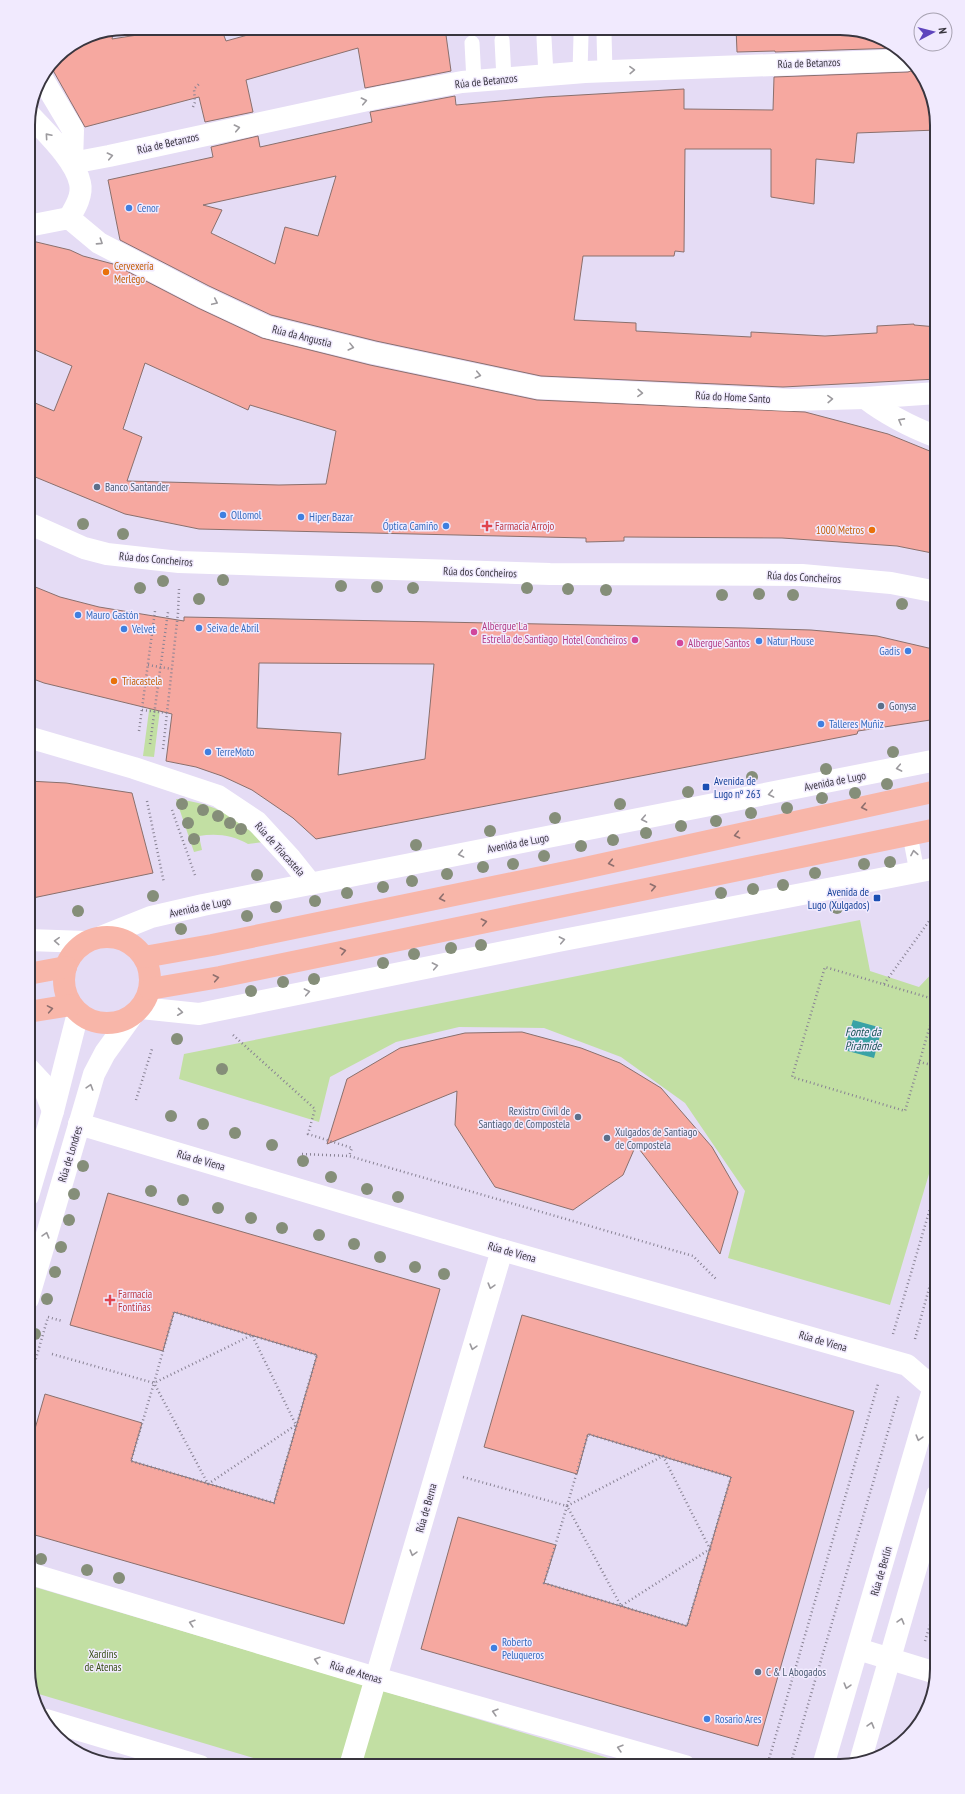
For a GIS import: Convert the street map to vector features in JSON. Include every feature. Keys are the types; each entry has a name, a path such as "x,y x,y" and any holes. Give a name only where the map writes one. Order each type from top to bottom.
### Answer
{"main road":[{"path":"144,957 228,942 571,871 930,793"},
{"path":"141,1005 150,970 144,957 132,944 114,937 94,940 77,948 66,967 64,978 65,992 75,1009 90,1020 101,1024 115,1024 141,1005 220,977 930,830"},
{"path":"35,973 66,967"},
{"path":"35,1012 75,1009"}],"street":[{"name":"Rúa de Betanzos","path":"72,163 386,96 474,81 580,72 903,60"},
{"path":"45,83 73,130 72,163"},
{"path":"35,121 72,163 81,184 78,203 69,218 35,225"},
{"name":"Rúa da Angustia","path":"69,218 99,243 203,297 268,327 373,353 539,388 602,392"},
{"name":"Rúa do Home Santo","path":"602,392 791,400 865,398 930,393"},
{"path":"865,398 881,410 904,423 930,434"},
{"name":"Rúa dos Concheiros","path":"35,527 84,548 107,554 179,562 550,574 802,575 891,583 930,591"},
{"name":"Rúa de Triacastela","path":"35,739 160,776 218,796 257,822 291,859 311,884"},
{"name":"Avenida de Lugo","path":"35,940 94,940 151,917 930,761"},
{"path":"141,1005 199,1014 550,943 927,870"},
{"name":"Rúa de Londres","path":"35,1275 94,1074 105,1053 141,1005"},
{"path":"35,1172 53,1110 75,1009"},
{"path":"35,1076 42,1083 53,1110"},
{"name":"Rúa de Viena","path":"79,1124 502,1250 907,1365 930,1380"},
{"name":"Rúa de Berna","path":"352,1759 502,1250"},
{"name":"Rúa de Berlín","path":"825,1759 930,1404"},
{"path":"862,1756 930,1519"},
{"name":"Rúa de Atenas","path":"35,1575 376,1678 660,1759"},
{"path":"858,1649 930,1671"},
{"path":"52,1722 177,1759"}],"lane":[{"path":"604,35 604,71"},
{"path":"580,72 581,36"},
{"path":"544,38 546,75"},
{"path":"502,40 504,78"},
{"path":"472,43 474,81"},
{"path":"910,834 927,870"}],"path":[{"path":"193,107 195,102 194,89 199,84"},
{"path":"139,731 155,611"},
{"path":"149,746 168,612"},
{"path":"178,613 160,776 195,875"},
{"path":"148,665 172,669"},
{"path":"142,710 167,713"},
{"path":"147,800 164,883"},
{"path":"884,984 930,920"},
{"path":"930,999 825,967 792,1077 905,1111 930,1026"},
{"path":"231,1033 314,1109 308,1134 352,1148 349,1156"},
{"path":"136,1100 152,1049"},
{"path":"920,1062 930,1064"},
{"path":"302,1154 349,1156 693,1256 717,1280"},
{"path":"891,1339 930,1208"},
{"path":"914,1342 930,1285"},
{"path":"174,1312 252,1335 317,1355 274,1503 131,1461 174,1312"},
{"path":"52,1354 154,1383 252,1335"},
{"path":"252,1335 296,1425"},
{"path":"769,1759 879,1382"},
{"path":"154,1383 208,1484"},
{"path":"792,1759 898,1395"},
{"path":"208,1484 296,1425"},
{"path":"588,1434 662,1456 731,1477 687,1626 544,1583 588,1434"},
{"path":"438,1470 567,1506 662,1456"},
{"path":"662,1456 710,1548"},
{"path":"567,1506 621,1606"},
{"path":"621,1606 710,1548"},
{"path":"923,1648 930,1626"}],"green space":[{"path":"161,620 171,622 154,757 143,756"},
{"path":"176,799 202,804 223,812 263,842 248,844 224,836 199,836 202,850 194,852"},
{"path":"860,920 870,971 919,987 930,975 930,1171 890,1305 728,1258 745,1191 685,1103 621,1057 544,1028 459,1027 396,1042 330,1077 319,1122 179,1079 184,1054"},
{"name":"Xardíns de Atenas","path":"35,1587 612,1759 257,1759 39,1694 35,1675"}],"water":[{"name":"Fonte da Pirámide","path":"853,1020 882,1028 874,1058 844,1050"}],"building":[{"path":"137,35 224,35 226,41 248,35 446,35 451,71 365,88 358,48 246,80 253,112 205,122 199,97 85,127 53,70 65,57 85,44 101,38 113,36 112,39"},
{"path":"736,35 846,35 864,38 887,48 775,52 737,52"},
{"path":"912,70 927,101 930,130 857,133 854,163 816,159 814,204 771,197 771,149 685,149 684,252 675,251 674,256 583,256 574,320 636,323 636,331 751,337 751,332 825,336 877,333 877,326 914,324 930,326 930,379 783,387 541,376 376,341 271,315 209,286 120,240 108,180 213,157 211,147 258,136 260,147 372,122 370,112 455,96 456,105 545,97 684,89 684,109 773,110 774,77 908,72","holes":["336,176 318,236 285,227 275,264 211,233 222,210 203,205"]},
{"path":"35,242 70,250 83,256 113,264 198,308 262,338 370,365 537,400 805,412 888,434 930,451 930,553 897,546 782,538 624,537 624,541 586,542 586,538 199,529 125,514 35,477 35,403 54,411 72,366 35,350","holes":["145,363 248,410 250,405 336,431 326,484 279,485 127,481 142,437 123,429"]},
{"path":"35,587 60,597 99,607 184,621 184,617 745,628 811,630 877,636 930,648 930,720 858,731 857,734 316,839 293,818 252,790 222,776 196,767 166,761 172,714 35,680","holes":["259,663 434,664 425,759 338,775 341,733 257,728"]},
{"path":"35,781 66,783 132,793 153,873 35,898"},
{"name":"Xulgados de Santiago de Compostela","path":"522,1032 581,1048 620,1063 661,1088 712,1147 738,1192 720,1254 636,1145 623,1175 573,1210 495,1187 455,1125 457,1091 327,1144 347,1079 400,1048 465,1033"},
{"path":"108,1193 440,1289 344,1624 35,1535 35,1429 45,1394 142,1423 131,1461 274,1503 317,1355 174,1312 163,1351 70,1325"},
{"path":"522,1315 854,1411 758,1746 421,1649 458,1517 556,1545 544,1583 687,1626 731,1477 588,1434 577,1474 484,1447"}],"place":[{"name":"Cenor","path":"129,208"},
{"name":"Cervexería Merlego","path":"106,272"},
{"name":"Banco Santander","path":"97,487"},
{"name":"Ollomol","path":"223,515"},
{"name":"Hiper Bazar","path":"301,517"},
{"name":"Óptica Camiño","path":"446,526"},
{"name":"Farmacia Arrojo","path":"487,526"},
{"name":"1000 Metros","path":"872,530"},
{"name":"Mauro Gastón","path":"78,615"},
{"name":"Seiva de Abril","path":"199,628"},
{"name":"Velvet","path":"124,629"},
{"name":"Albergue La Estrella de Santiago","path":"474,632"},
{"name":"Hotel Concheiros","path":"635,640"},
{"name":"Natur House","path":"759,641"},
{"name":"Albergue Santos","path":"680,643"},
{"name":"Gadis","path":"908,651"},
{"name":"Triacastela","path":"114,681"},
{"name":"Gonysa","path":"881,706"},
{"name":"Talleres Muñiz","path":"821,724"},
{"name":"TerreMoto","path":"208,752"},
{"name":"Avenida de Lugo nº 263","path":"706,787"},
{"name":"Avenida de Lugo (Xulgados)","path":"877,898"},
{"name":"Rexistro Civil de Santiago de Compostela","path":"578,1117"},
{"name":"Xulgados de Santiago de Compostela","path":"607,1138"},
{"name":"Farmacia Fontiñas","path":"110,1300"},
{"name":"Roberto Peluqueros","path":"494,1648"},
{"name":"C & L Abogados","path":"758,1672"},
{"name":"Rosario Ares","path":"707,1719"}]}
